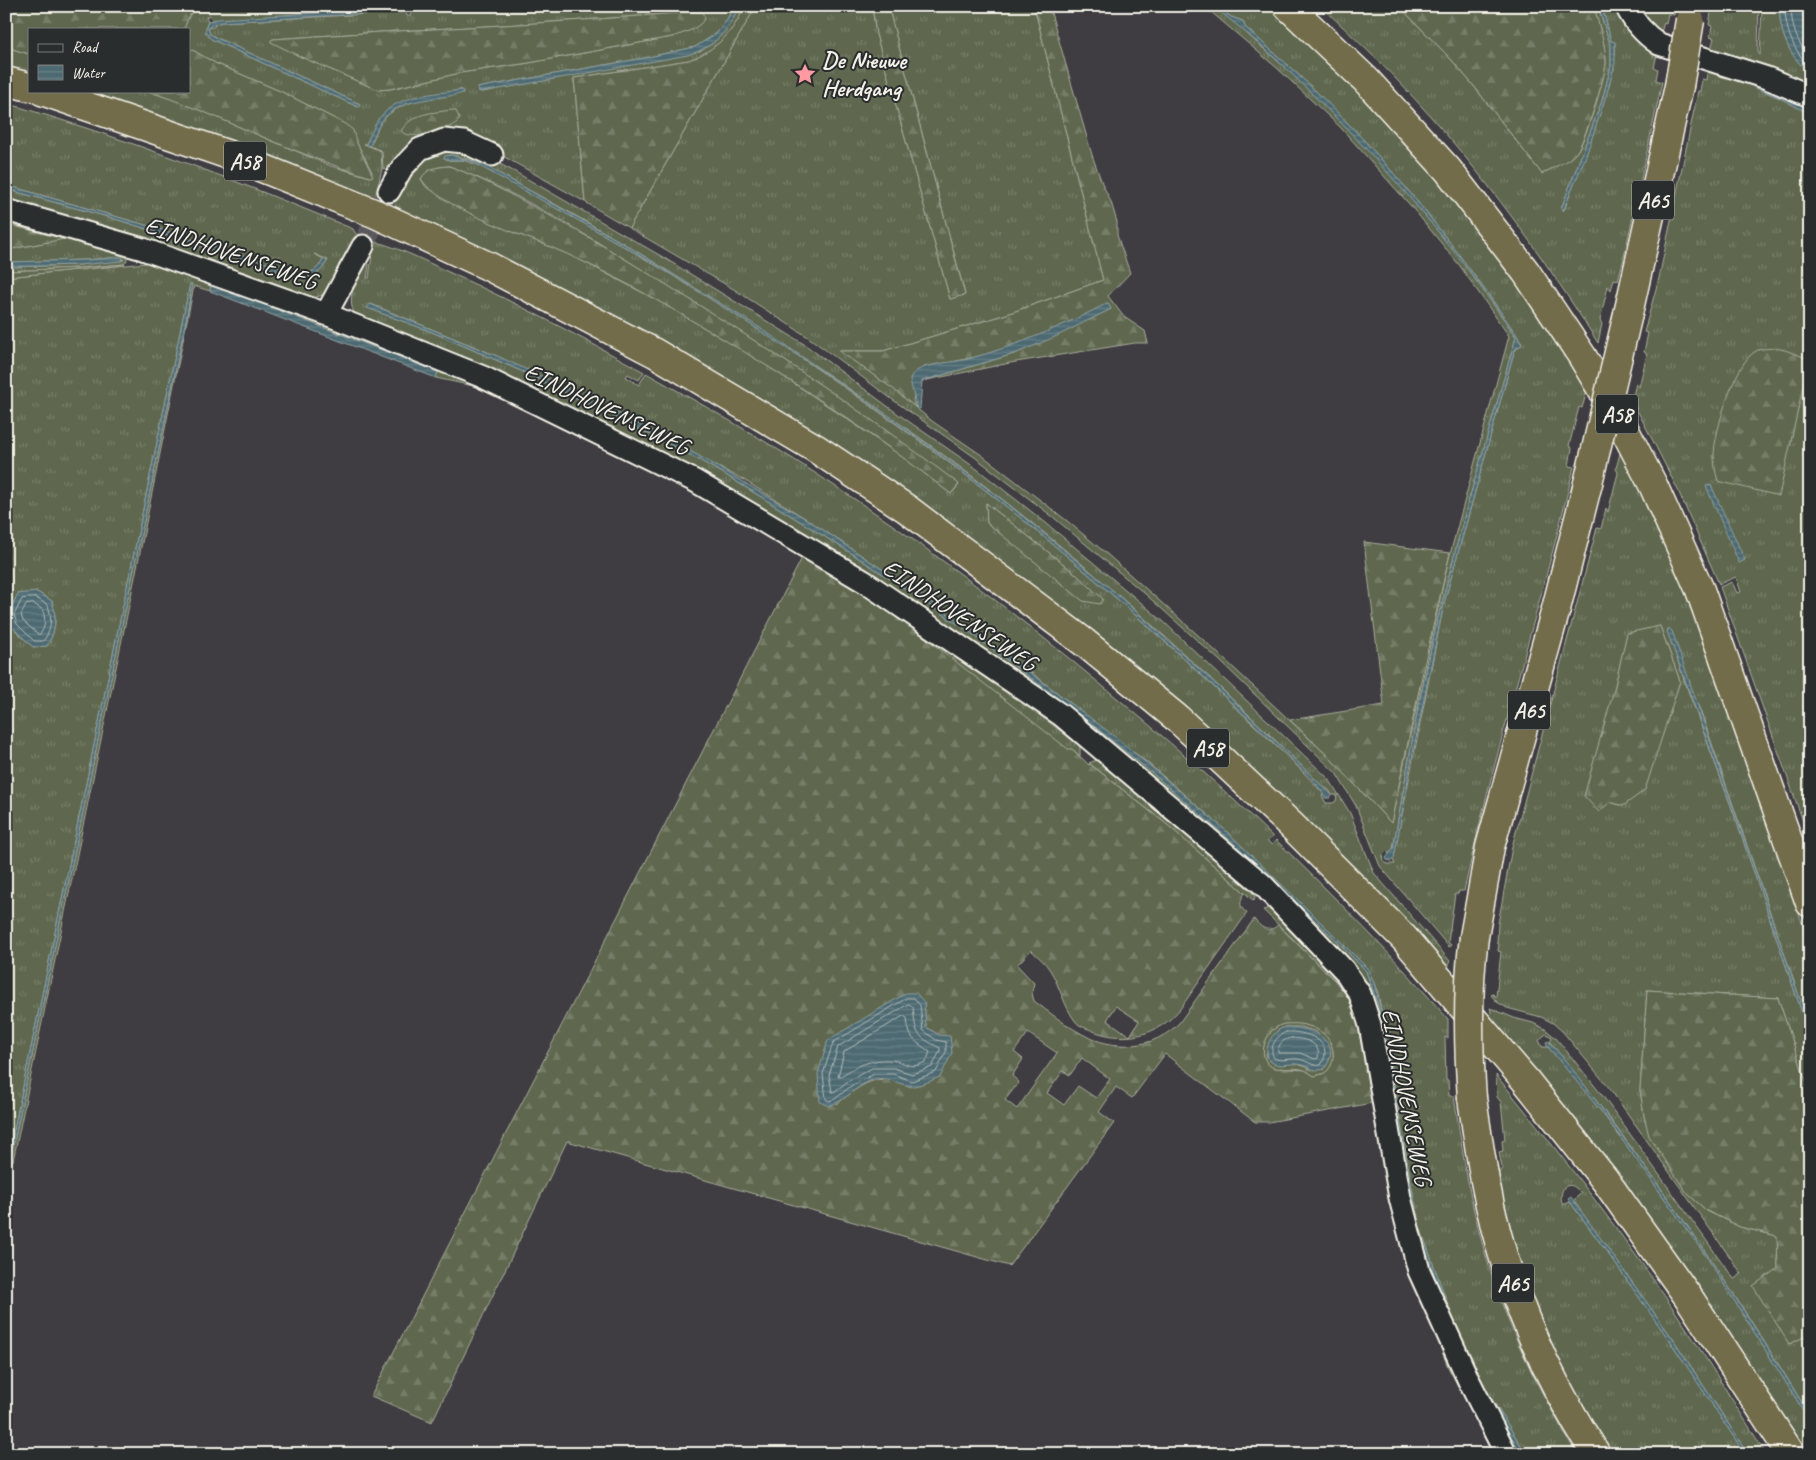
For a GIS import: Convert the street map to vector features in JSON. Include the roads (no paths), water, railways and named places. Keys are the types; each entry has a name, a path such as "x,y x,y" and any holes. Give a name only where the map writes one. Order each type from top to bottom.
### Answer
{"highway":[{"name":"A58","path":"1288,6 1366,80 1448,170 1526,272 1582,356 1617,415 1653,485 1700,590 1810,903"},
{"name":"A65","path":"1596,1454 1558,1390 1523,1312 1507,1267 1485,1181 1472,1098 1468,1050 1468,1000 1474,937 1490,847 1556,609 1588,483 1679,86 1692,13"},
{"path":"6,81 28,88"},
{"name":"A58","path":"45,92 235,157 376,214 488,266 646,348 815,448 900,504 1085,643 1178,720 1290,824 1404,938 1526,1081 1605,1180 1689,1298 1792,1454"}],"street":[{"path":"1626,6 1644,34 1659,44 1767,78 1810,96"},
{"path":"389,191 402,168 420,149 444,140 464,142 492,155"},
{"name":"EINDHOVENSEWEG","path":"6,210 143,249 326,314 483,377 695,481 865,582 1061,715 1262,884 1344,970 1360,994 1370,1025 1400,1198 1419,1271 1469,1381 1506,1454"},
{"path":"326,314 363,246"}],"water":[{"path":"425,6 496,6 222,22 208,28 210,34 217,38 360,104 358,107 211,39 205,32 208,21 218,19"},
{"path":"734,6 740,6 720,37 706,47 688,55 482,92 478,91 478,88 482,87 695,47 717,33"},
{"path":"1212,6 1216,6 1231,17 1243,21 1245,27 1319,94 1355,130 1451,244 1522,345 1516,348 1514,352 1444,603 1411,762 1394,859 1391,861 1386,858 1393,849 1418,708 1437,622 1466,510 1516,337 1446,241 1368,151 1276,59"},
{"path":"1598,6 1602,6 1611,41 1615,42 1615,63 1586,156 1563,211 1561,209 1602,101 1611,66 1611,47"},
{"path":"1780,6 1810,6 1810,73 1791,52 1783,34"},
{"path":"1755,84 1810,109 1810,114 1780,98 1753,87"},
{"path":"461,90 463,93 418,101 396,108 380,124 370,146 366,144 381,116 398,103 418,96"},
{"path":"451,155 484,165 621,242 760,328 892,418 1004,501 1109,587 1218,686 1332,795 1330,798 1325,798 1314,781 1305,772 1115,597 1019,517 920,440 817,368 656,265 478,165 463,160 444,158"},
{"path":"6,185 156,228 297,273 310,272 316,269 324,259 327,261 321,270 314,275 305,277 295,276 112,218 6,189"},
{"path":"123,258 122,261 78,265 6,267 6,262 87,260"},
{"path":"190,284 192,284 187,315 11,1155 9,1154"},
{"path":"211,284 438,372 436,378 210,291"},
{"path":"1108,303 1111,309 1057,336 1017,353 922,381 920,409 917,409 910,380 912,374 918,370 968,359 1022,342"},
{"path":"370,304 497,356 578,393 687,449 808,520 998,648 1118,739 1223,828 1332,933 1368,969 1374,983 1382,1014 1420,1228 1458,1332 1482,1383 1526,1454 1520,1451 1479,1384 1448,1313 1417,1224 1378,1005 1366,971 1335,939 1230,840 1089,722 967,630 851,553 721,472 681,450 528,374 432,332 367,308"},
{"path":"1711,485 1745,560 1739,563 1706,486"},
{"path":"37,592 52,601 55,624 47,646 33,647 12,627 8,614 18,594"},
{"path":"1670,629 1810,1028 1810,1036 1734,814 1667,631"},
{"path":"906,993 916,993 924,1002 926,1027 939,1035 950,1036 952,1053 940,1077 913,1086 885,1079 876,1079 863,1084 834,1104 828,1106 820,1102 818,1074 828,1040"},
{"path":"1285,1027 1294,1027 1313,1032 1327,1043 1330,1050 1330,1059 1324,1069 1317,1070 1297,1064 1283,1065 1270,1061 1267,1051 1272,1036"},
{"path":"1548,1041 1585,1086 1646,1167 1695,1237 1788,1380 1810,1416 1810,1421 1708,1259 1605,1116 1548,1047 1546,1042"},
{"path":"1571,1197 1673,1339 1748,1454 1745,1454 1672,1344 1568,1199"}],"tunnel":[{"path":"363,246 389,191"}],"place":[{"name":"De Nieuwe Herdgang","path":"805,74"}]}
